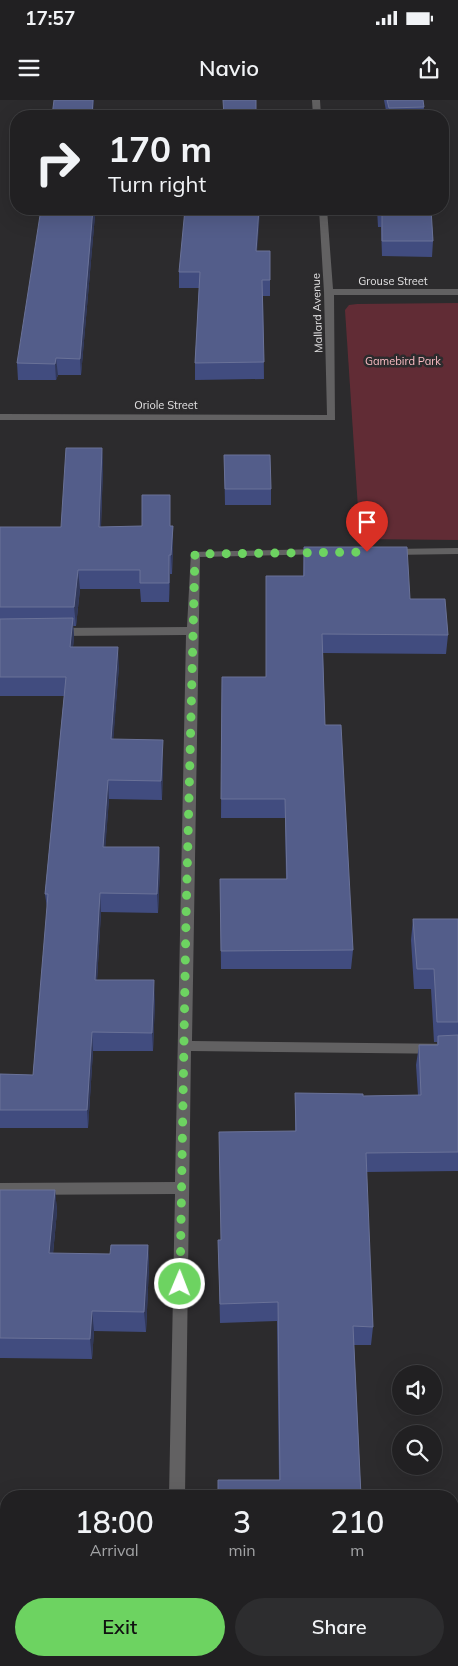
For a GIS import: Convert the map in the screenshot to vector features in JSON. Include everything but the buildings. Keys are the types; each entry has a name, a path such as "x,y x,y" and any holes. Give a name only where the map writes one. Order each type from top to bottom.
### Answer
{"street":[{"name":"Mallard Avenue","path":"323,215 329,292 332,418"},
{"name":"Grouse Street","path":"329,292 458,292"},
{"name":"Oriole Street","path":"0,417 332,418"},
{"path":"381,552 458,551"},
{"path":"177,1490 184,1046 195,554 333,552"},
{"path":"48,632 192,631"},
{"path":"184,1046 458,1049"},
{"path":"0,1189 182,1188"}],"green space":[{"name":"Gamebird Park","path":"458,303 458,540 360,539 345,310 349,305 357,304"}],"route":[{"path":"180,1284 195,554 367,552"}]}
